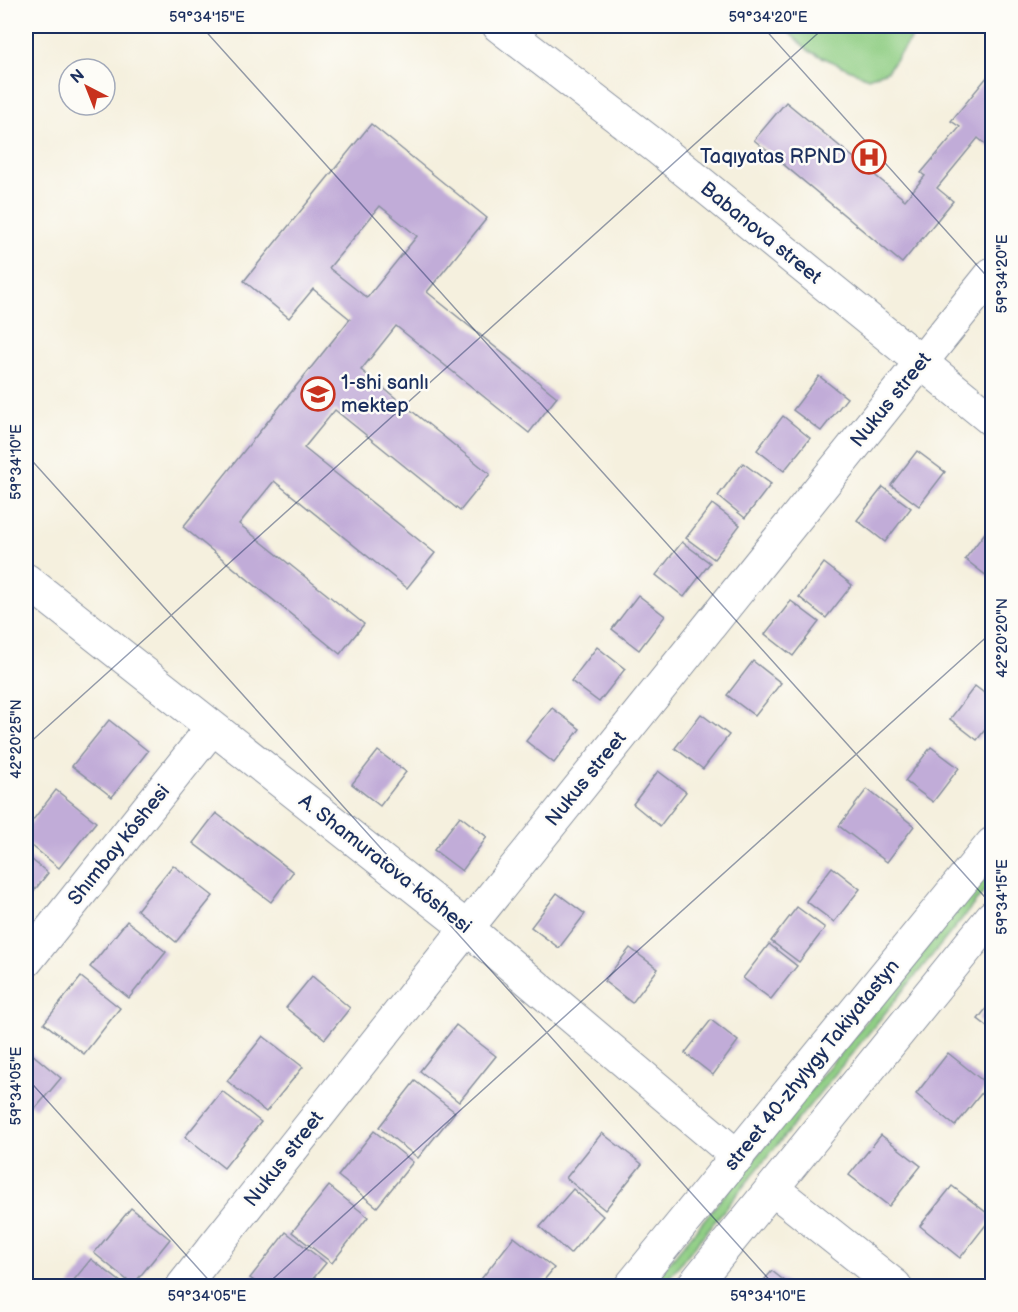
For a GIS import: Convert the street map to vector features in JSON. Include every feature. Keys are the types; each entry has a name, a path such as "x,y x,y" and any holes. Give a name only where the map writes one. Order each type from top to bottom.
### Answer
{"street":[{"name":"Babanova street","path":"499,26 659,150 993,420"},
{"name":"Nukus street","path":"183,1287 466,928 993,274"},
{"name":"A. Shamuratova kóshesi","path":"26,580 466,928 738,1157"},
{"name":"Shımbay kóshesi","path":"26,961 212,728"},
{"name":"street 40-zhylygy Takiyatastyn","path":"632,1287 993,844"},
{"path":"693,1287 993,917"},
{"path":"773,1189 895,1287"}],"green space":[{"path":"782,26 920,26 887,71 868,78 809,51"},
{"path":"992,867 992,882 662,1286 650,1286"}],"building":[{"path":"992,71 992,145 990,148 978,138 937,188 953,201 902,263 754,140 786,102 905,200 925,176 921,173 960,127 951,121"},
{"path":"371,124 487,218 427,292 557,397 529,433 396,326 361,370 490,474 460,511 335,410 304,448 435,553 407,588 274,481 239,524 364,624 340,654 183,527 350,319 313,289 289,318 244,281","holes":["380,206 417,236 367,298 329,268"]},
{"path":"819,376 847,398 821,431 793,410"},
{"path":"783,416 810,438 784,471 757,450"},
{"path":"917,451 945,472 919,506 891,485"},
{"path":"743,463 771,484 745,518 718,496"},
{"path":"883,487 911,508 885,542 857,520"},
{"path":"712,504 740,525 714,559 686,538"},
{"path":"992,526 992,580 965,559"},
{"path":"682,542 710,563 684,597 656,575"},
{"path":"824,563 852,585 826,618 799,597"},
{"path":"638,595 665,616 639,650 612,629"},
{"path":"791,601 819,622 793,656 765,634"},
{"path":"597,647 625,669 599,702 571,681"},
{"path":"753,661 781,683 755,716 727,695"},
{"path":"975,686 992,699 992,721 977,740 950,719"},
{"path":"552,708 580,729 554,763 526,741"},
{"path":"701,714 729,735 703,769 675,748"},
{"path":"109,720 148,751 112,797 72,766"},
{"path":"931,747 959,768 933,802 905,781"},
{"path":"378,751 406,772 380,806 352,784"},
{"path":"658,771 686,792 660,826 633,804"},
{"path":"867,789 914,826 887,862 839,826"},
{"path":"56,790 96,822 59,868 26,841 26,829"},
{"path":"216,813 293,872 271,902 193,843"},
{"path":"460,816 487,837 462,871 434,850"},
{"path":"26,855 48,873 26,901"},
{"path":"173,865 213,896 176,942 137,910"},
{"path":"832,867 860,889 834,922 806,901"},
{"path":"557,893 585,914 559,948 531,927"},
{"path":"797,907 825,928 799,962 771,941"},
{"path":"127,921 166,952 129,998 90,967"},
{"path":"769,944 797,966 771,999 743,978"},
{"path":"630,948 658,969 632,1003 604,981"},
{"path":"312,976 350,1008 325,1039 286,1008"},
{"path":"81,977 120,1008 84,1054 44,1023"},
{"path":"992,1001 992,1030 978,1019"},
{"path":"711,1020 738,1041 713,1075 685,1053"},
{"path":"456,1025 496,1056 459,1102 420,1071"},
{"path":"263,1036 303,1067 266,1112 227,1081"},
{"path":"26,1049 61,1078 35,1109 26,1101"},
{"path":"948,1053 988,1085 955,1126 916,1094"},
{"path":"415,1081 455,1112 418,1158 379,1127"},
{"path":"222,1091 261,1122 224,1168 185,1137"},
{"path":"374,1131 413,1162 377,1207 338,1176"},
{"path":"602,1133 642,1164 605,1210 566,1178"},
{"path":"881,1135 921,1166 889,1206 849,1175"},
{"path":"329,1186 368,1217 332,1263 292,1232"},
{"path":"952,1186 992,1217 960,1258 920,1226"},
{"path":"573,1189 603,1216 570,1254 540,1227"},
{"path":"131,1208 170,1239 133,1285 94,1253"},
{"path":"286,1232 326,1263 307,1286 261,1286 250,1278"},
{"path":"514,1237 554,1268 539,1286 482,1286 478,1283"},
{"path":"91,1259 126,1286 69,1286"},
{"path":"772,1271 791,1286 759,1286"}],"place":[{"name":"Taqıyatas RPND","path":"869,157"},
{"name":"1-shi sanlı mektep","path":"318,394"}]}
